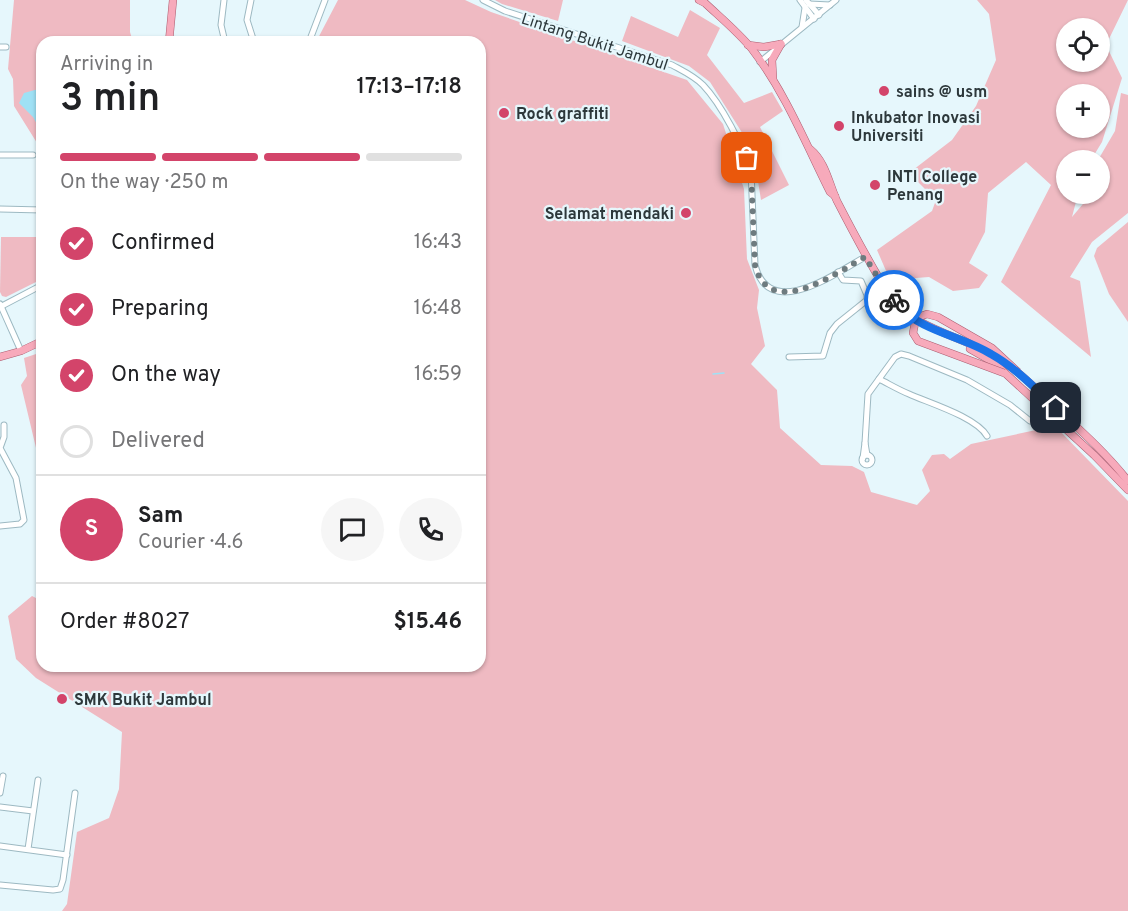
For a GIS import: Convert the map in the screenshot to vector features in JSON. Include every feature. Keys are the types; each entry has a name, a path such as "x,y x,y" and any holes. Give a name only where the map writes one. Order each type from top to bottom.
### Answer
{"main road":[{"path":"170,36 174,0"},
{"path":"699,0 748,44 774,82 810,149 820,161 865,257 891,298 893,309 913,323 979,354 1004,373 1094,454 1128,490"},
{"path":"748,44 764,47 781,44"},
{"path":"774,82 771,65 781,44"},
{"path":"891,298 907,314 918,321 990,353 1018,372"},
{"path":"1004,373 918,341 912,333 914,322 920,316 932,314 992,348 1094,442 1128,480"},
{"path":"0,357 36,344"}],"street":[{"path":"224,0 221,25 224,36"},
{"path":"251,0 247,20 252,36"},
{"path":"311,36 325,0"},
{"name":"Lintang Bukit Jambul","path":"483,0 505,11 672,65 689,74 703,86 713,97 747,158 751,171 755,265 760,280 772,289 788,293 794,292 865,257"},
{"path":"800,0 816,17"},
{"path":"760,62 836,0"},
{"path":"806,4 830,5"},
{"path":"801,29 806,4"},
{"path":"0,155 33,155"},
{"path":"0,209 36,210"},
{"path":"789,357 823,356 830,333 837,324 867,300 861,281 843,280 838,272"},
{"path":"21,351 0,306 36,288"},
{"path":"865,456 867,398 870,390 895,357 901,354 967,380 1010,405 1030,421 1038,422 1044,419 1048,412"},
{"path":"879,380 958,414 984,430 987,435"},
{"path":"0,526 20,524 24,520 16,478 0,448 4,437 4,425"},
{"path":"0,793 3,776"},
{"path":"28,849 38,780"},
{"path":"0,885 57,890 62,885 75,793"},
{"path":"0,807 33,811"},
{"path":"0,846 67,855"}],"shaded area":[{"path":"14,0 130,0 131,36 36,36 36,141 14,106 13,79 8,69"},
{"path":"338,0 465,0 491,12 687,80 723,124 744,189 747,259 759,290 757,308 765,346 751,364 777,390 780,428 821,465 852,466 864,472 871,492 917,505 930,491 922,470 932,455 944,454 950,459 971,444 1055,426 1128,501 1128,911 62,911 67,904 77,832 109,818 119,789 122,732 36,678 16,659 8,616 32,596 36,598 36,672 486,672 486,36 319,36"},
{"path":"495,0 563,0 558,21"},
{"path":"977,0 1128,0 1110,37 1110,18 1056,18 1056,72 1110,72 1110,53 1122,78 1110,116 1110,84 1056,84 1056,138 1103,138 1097,150 1056,150 1056,204 1075,204 1072,217 1083,204 1110,204 1110,150 1104,150 1115,131 1121,93 1128,95 1128,213 1092,242 1070,277 1080,281 1091,357 1001,282 1051,185 1026,162 988,193 985,232 969,263 988,275 979,288 953,291 929,277 890,280 877,250 932,211 936,200 909,173 952,140 976,106 996,60 989,14"},
{"path":"690,10 720,28 707,55 744,103 772,92 783,111 760,127 789,185 761,200 753,150 710,82 689,66 622,41 631,16 678,37"},
{"path":"1128,222 1128,322 1109,294 1094,256 1097,248"},
{"path":"1,237 36,237 36,282 6,297 0,292"},
{"path":"36,354 36,448 21,385 27,376 24,358"}],"water":[{"path":"36,90 36,122 19,103 24,93"}],"waterway":[{"path":"713,374 724,373"}],"way so far":[{"path":"747,158 751,171 755,265 757,275 765,285 780,292 799,291 865,257 894,300"}],"place":[{"name":"sains @ usm","path":"884,91"},
{"name":"Rock graffiti","path":"504,113"},
{"name":"Inkubator Inovasi Universiti","path":"839,126"},
{"name":"INTI College Penang","path":"875,185"},
{"name":"Selamat mendaki","path":"686,213"},
{"name":"SMK Bukit Jambul","path":"62,699"}],"route":[{"path":"894,300 907,314 918,321 990,353 1018,372 1056,408"}]}
